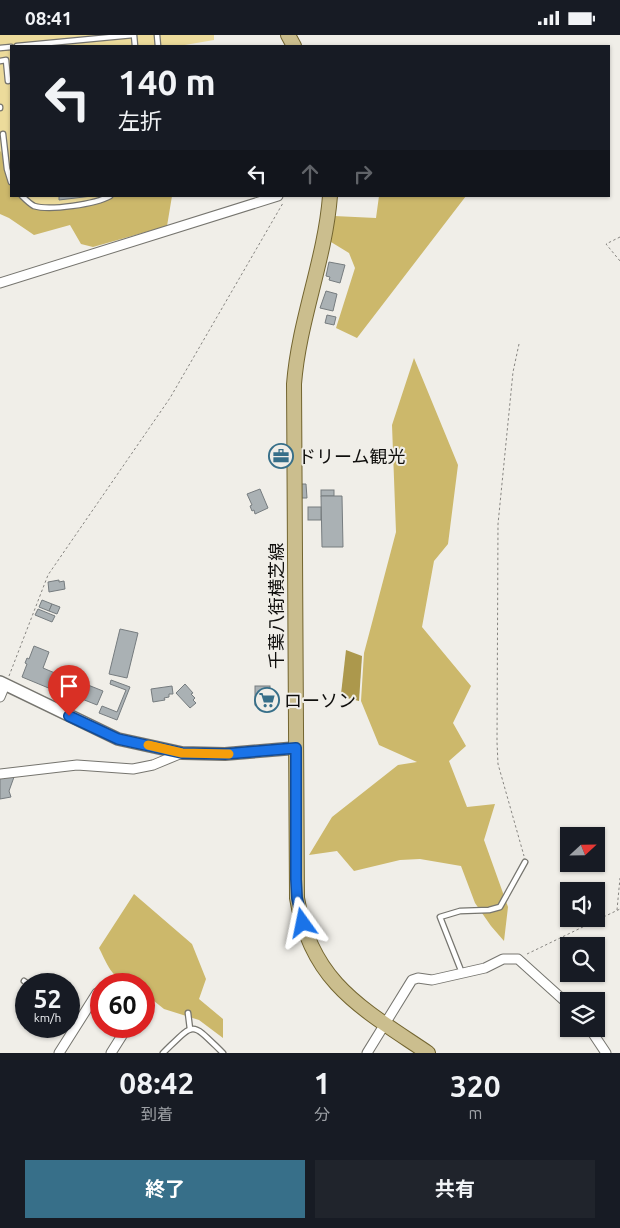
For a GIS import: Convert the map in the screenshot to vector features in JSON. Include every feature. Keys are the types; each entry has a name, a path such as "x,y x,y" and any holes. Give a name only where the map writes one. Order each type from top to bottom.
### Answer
{"main road":[{"name":"千葉八街横芝線","path":"330,197 318,268 296,365 294,383 297,898 306,935 314,953 335,983 350,999 428,1053"}],"street":[{"path":"0,283 275,197"},
{"path":"0,697 3,683 118,739 182,753 225,754 296,748"},
{"path":"0,773 77,765 132,769 153,765 182,753"},
{"path":"367,1053 412,980 418,978 432,980 485,968 503,959 518,959 560,997"},
{"path":"59,1053 90,1004"},
{"path":"595,1037 606,1053"},
{"path":"111,1053 120,1038"}],"lane":[{"path":"28,45 134,35"},
{"path":"0,61 6,60 8,81"},
{"path":"3,134 10,179"},
{"path":"23,197 34,206 50,208 85,203 106,197"},
{"path":"462,973 440,917 460,911 489,910 500,907 525,862"},
{"path":"188,1013 190,1029"},
{"path":"163,1053 187,1029 194,1028 200,1031 223,1053"}],"path":[{"path":"3,683 48,575 170,399 286,197"},
{"path":"620,237 606,243 620,261"},
{"path":"519,344 513,372 498,524 497,741 498,764 525,862"},
{"path":"617,909 620,878"},
{"path":"518,959 620,909"}],"shaded area":[{"path":"0,35 214,35 214,40 185,45 10,45 10,197 119,197 48,218 0,199"},
{"path":"0,152 9,179 10,197 25,197 31,202 52,207 84,204 107,197 172,197 167,226 93,247 81,244 70,225 34,235 0,214"},
{"path":"379,197 465,197 357,338 336,328 355,268 349,253 331,242 334,216 376,218"},
{"path":"414,358 458,465 448,544 434,561 422,627 471,686 453,723 466,746 449,761 467,807 495,804 484,840 508,907 504,941 475,903 461,866 420,859 400,860 354,871 337,851 309,855 332,817 398,765 417,762 379,745 361,701 364,653 396,532 392,425"},
{"path":"346,650 362,656 359,701 343,697 341,694"},
{"path":"134,894 192,944 206,979 199,999 223,1019 223,1038 199,1020 164,1009 155,1002 155,973 113,973 99,948"}],"building":[{"path":"59,197 84,197 59,200"},
{"path":"329,262 345,265 340,283 329,280 330,277 326,276"},
{"path":"326,291 337,294 333,311 320,308"},
{"path":"327,315 336,317 334,325 325,323"},
{"path":"284,451 285,461 274,461 274,452"},
{"path":"301,484 306,484 307,498 301,498"},
{"path":"260,489 268,508 255,514 250,506 252,505 247,494"},
{"path":"321,490 334,490 334,496 321,496"},
{"path":"321,496 342,496 343,547 322,547"},
{"path":"308,507 321,507 321,520 308,520"},
{"path":"59,580 59,582 64,581 65,589 49,592 48,582"},
{"path":"42,600 52,604 49,611 39,607"},
{"path":"52,604 60,607 57,614 49,611"},
{"path":"38,609 55,616 52,622 35,615"},
{"path":"120,629 138,633 127,678 109,674"},
{"path":"34,646 49,652 43,668 69,679 63,694 22,677 27,664 25,663 27,658 29,659"},
{"path":"73,679 103,691 97,705 67,693"},
{"path":"111,680 130,687 117,720 99,713 102,706 117,712 126,690 110,684"},
{"path":"185,684 195,698 193,700 196,703 190,708 176,693"},
{"path":"172,686 173,694 169,694 169,697 164,698 165,700 153,702 151,689"},
{"path":"255,686 270,686 270,705 255,705"},
{"path":"14,777 9,791 11,797 0,799 0,778"}],"slow traffic":[{"path":"148,745 182,753 229,754"}],"place":[{"name":"ドリーム観光","path":"281,456"},
{"name":"ローソン","path":"267,700"}],"route":[{"path":"69,716 118,739 182,753 225,754 296,748 296,879 299,912 303,923"}]}
